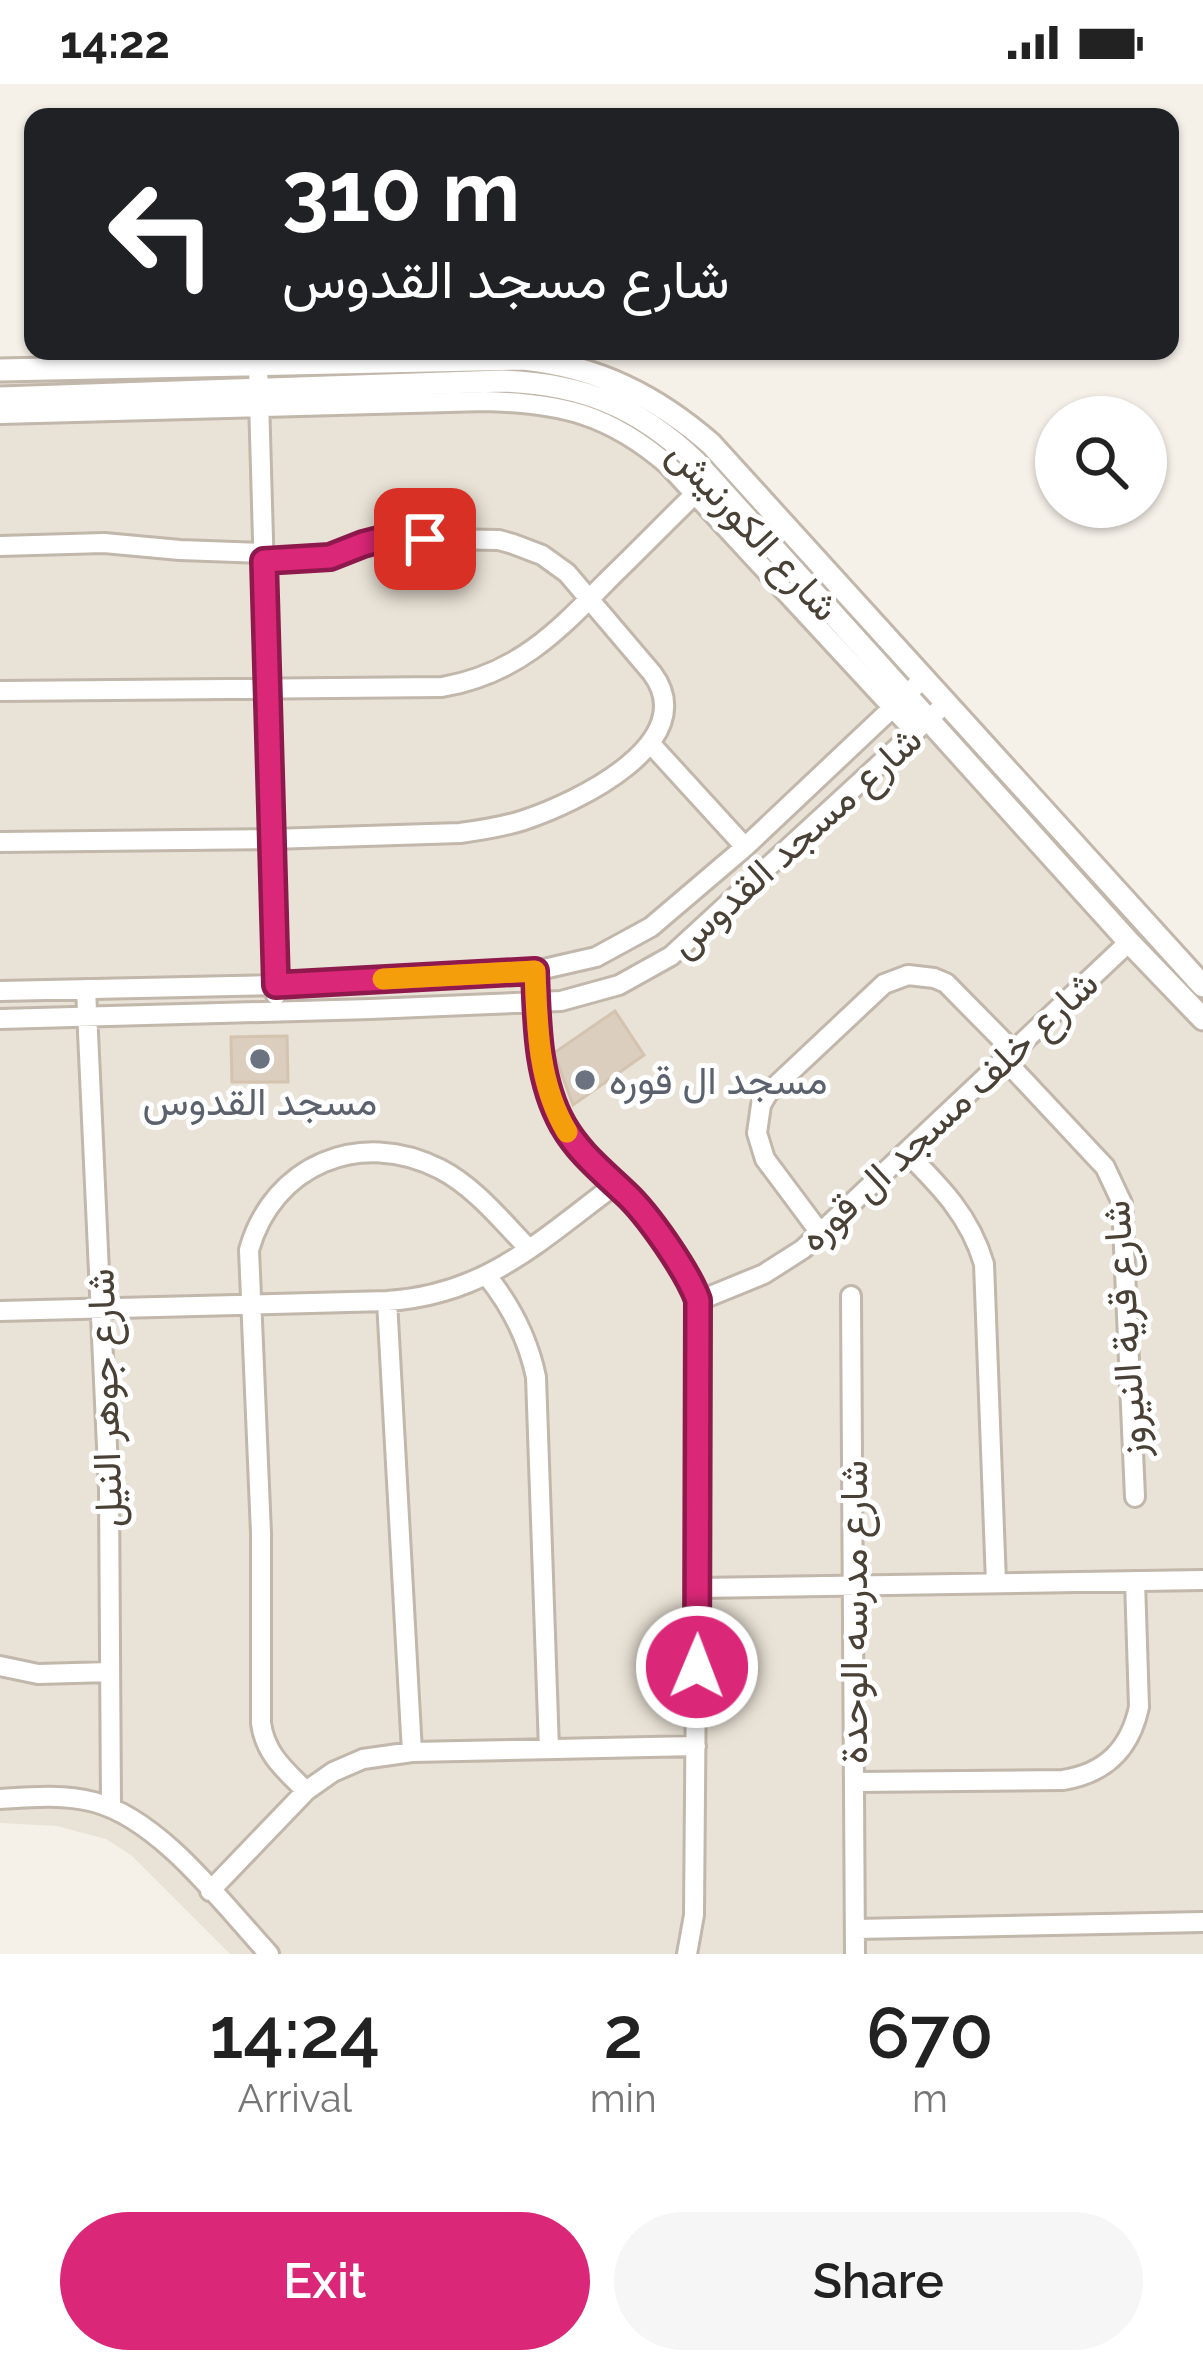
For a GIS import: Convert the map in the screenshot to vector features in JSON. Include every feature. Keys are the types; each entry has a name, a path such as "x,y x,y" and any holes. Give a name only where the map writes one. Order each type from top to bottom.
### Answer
{"street":[{"name":"شارع الكورنيش","path":"0,370 471,360"},
{"name":"شارع الكورنيش","path":"529,360 596,373 641,392 711,444 907,694"},
{"path":"258,364 277,1012"},
{"name":"شارع الكورنيش","path":"0,398 259,399 503,381 564,386 621,407 673,440 695,461 1203,1019"},
{"path":"0,414 259,399 525,402 564,409 638,439 907,694"},
{"path":"0,692 461,684 500,671 551,637 696,493"},
{"path":"0,546 104,543 264,557 330,557 386,538 499,540 528,549 567,573 658,682 665,703 657,735 603,782 520,821 460,833 0,842"},
{"name":"شارع مسجد القدوس","path":"0,991 276,985 535,971 576,964 633,939 745,847 907,694"},
{"name":"شارع الكورنيش","path":"930,719 1203,986"},
{"name":"شارع مسجد القدوس","path":"0,1019 536,1002 600,992 671,956 930,719"},
{"path":"650,743 745,847"},
{"name":"شارع خلف مسجد ال قوره","path":"698,1300 764,1274 803,1249 1129,941"},
{"path":"535,971 543,1072 555,1110 586,1158 644,1215 698,1300 694,1915 688,1954"},
{"name":"شارع قرية النيروز","path":"820,1234 759,1146 758,1119 768,1094 874,992 908,976 946,983 1106,1167 1122,1203 1135,1497"},
{"name":"شارع جوهر النيل","path":"86,989 109,1490 111,1807"},
{"path":"906,1152 961,1211 984,1264 996,1583"},
{"path":"306,1791 271,1755 262,1732 261,1533 249,1250 254,1232 274,1198 303,1172 353,1154 388,1154 439,1168 467,1187 529,1249"},
{"path":"0,1311 386,1301 448,1292 487,1276 529,1249 615,1184"},
{"path":"487,1276 514,1313 536,1377 549,1749"},
{"name":"شارع مدرسه الوحدة","path":"851,1296 855,1954"},
{"path":"386,1301 412,1751"},
{"path":"698,1588 1203,1580"},
{"path":"854,1782 1063,1780 1100,1769 1127,1743 1139,1707 1135,1581"},
{"path":"0,1666 38,1674 110,1672"},
{"path":"211,1891 306,1791 364,1759 412,1751 696,1746"},
{"path":"0,1798 71,1797 111,1807 153,1831 269,1954"},
{"path":"856,1929 1203,1922"}],"shaded area":[{"path":"517,370 600,387 662,418 691,441 1203,1002 1203,1954 230,1954 131,1855 106,1839 57,1826 0,1823 0,383"}],"building":[{"name":"مسجد ال قوره","path":"615,1011 644,1055 573,1105 554,1053"},
{"name":"مسجد القدوس","path":"287,1036 288,1082 232,1082 231,1037"}],"slow traffic":[{"path":"383,979 535,971 543,1072 567,1132"}],"place":[{"name":"مسجد القدوس","path":"260,1059"},
{"name":"مسجد ال قوره","path":"585,1080"}],"route":[{"path":"425,539 386,538 330,557 264,561 276,985 535,971 543,1072 555,1110 586,1158 644,1215 698,1300 697,1667"}]}
